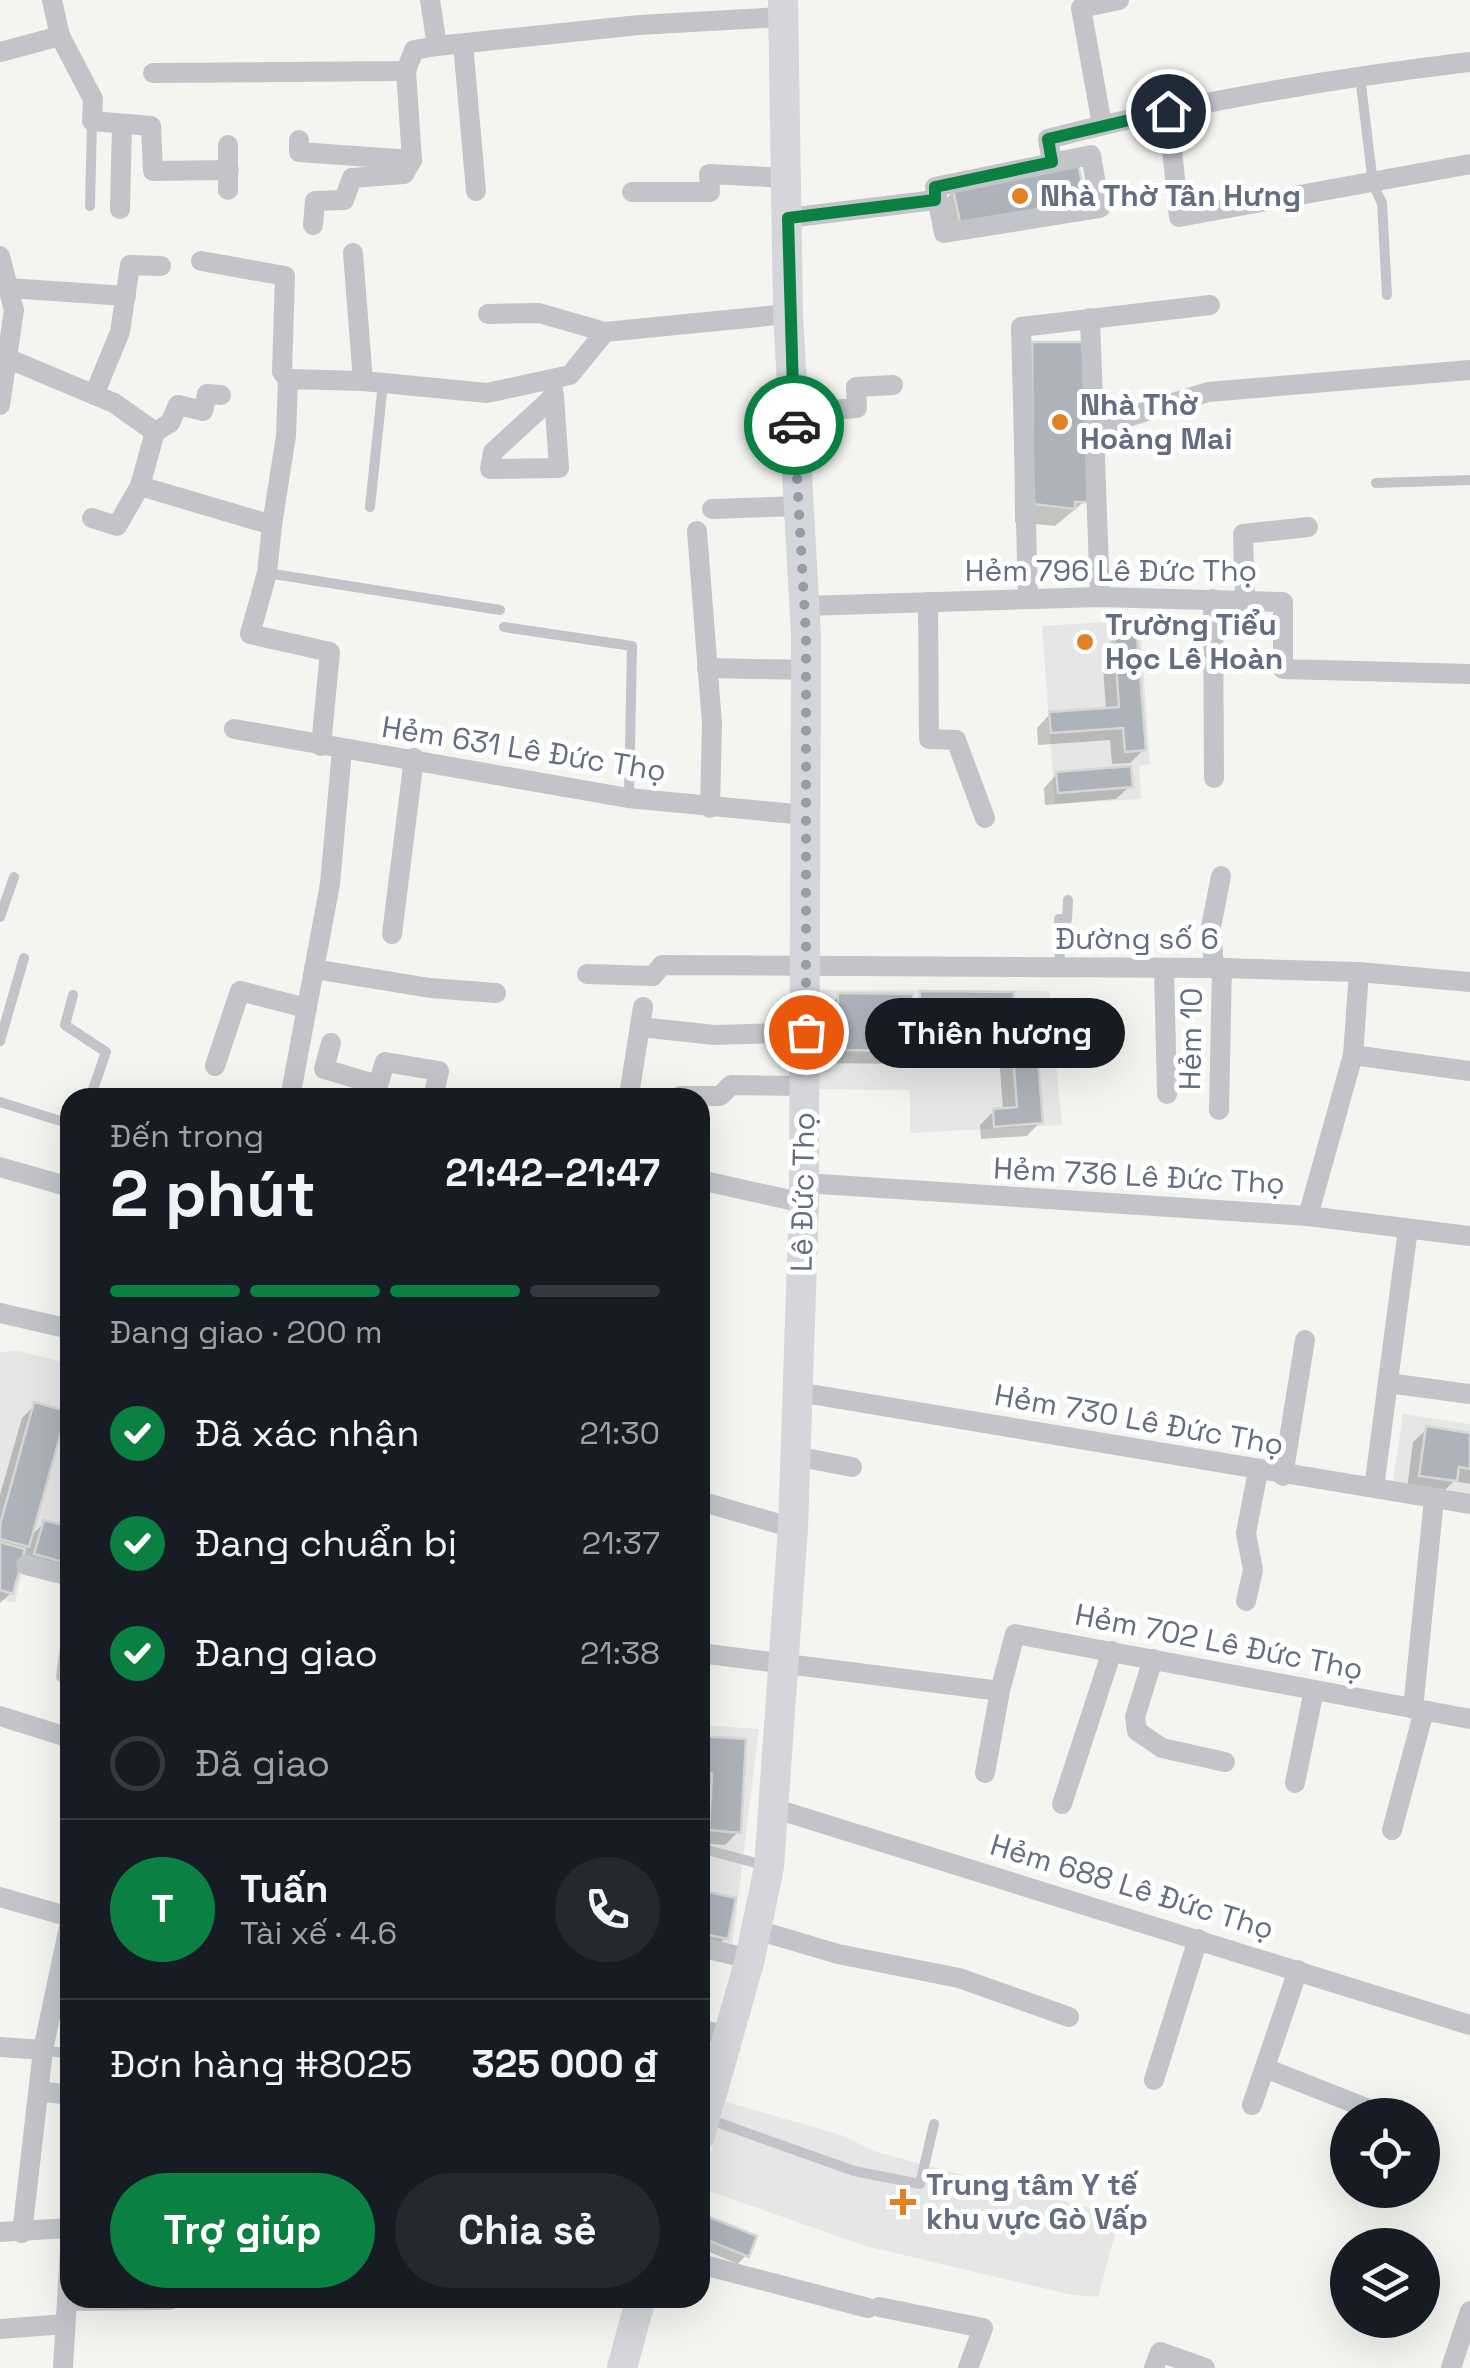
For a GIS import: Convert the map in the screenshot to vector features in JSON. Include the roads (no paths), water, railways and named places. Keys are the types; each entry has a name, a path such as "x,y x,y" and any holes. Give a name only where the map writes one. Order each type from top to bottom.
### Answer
{"main road":[{"name":"Lê Đức Thọ","path":"710,2072 715,2033 753,1944 769,1867 776,1808 796,1456 804,1193 806,670 788,314 783,8"},
{"path":"622,2368 638,2308"}],"street":[{"path":"52,0 60,36 93,98 92,122 151,126 153,172 228,180 228,145"},
{"path":"430,0 437,46"},
{"path":"1102,125 1081,8 1119,0"},
{"path":"313,226 315,200 344,200 352,178 404,174 412,160 406,71 414,50 783,8"},
{"path":"0,52 60,36"},
{"path":"463,44 476,191"},
{"path":"1052,162 1048,139 1102,125 1360,75 1470,62"},
{"path":"153,73 406,71"},
{"path":"1168,111 1178,217 1470,164"},
{"path":"120,210 122,124"},
{"path":"300,140 299,152 412,160"},
{"path":"1091,154 1100,208 944,233 935,200 935,187 1091,154"},
{"path":"632,192 710,192 709,174 787,178"},
{"path":"788,218 935,200"},
{"path":"353,253 373,382"},
{"path":"0,256 14,310 10,359 0,406"},
{"path":"200,262 285,276 282,372 288,379 286,436 267,573 250,634 330,652 330,884 292,1088"},
{"path":"94,395 120,332 130,266 161,266"},
{"path":"8,288 126,296"},
{"path":"1028,598 1022,327 1210,305"},
{"path":"488,314 538,313 605,332 788,314"},
{"path":"1090,318 1100,596"},
{"path":"288,379 488,393 553,388 570,375 605,332"},
{"path":"10,359 94,395 155,432"},
{"path":"1096,427 1208,392 1470,370"},
{"path":"793,414 857,408 856,387 893,385"},
{"path":"92,518 116,526 140,486 155,432 170,423 178,405 203,411 206,394 221,395"},
{"path":"140,486 272,524"},
{"path":"712,508 799,506"},
{"path":"1245,600 1243,534 1308,528"},
{"path":"697,531 707,668 710,808"},
{"name":"Hẻm 796 Lê Đức Thọ","path":"805,606 1100,596 1283,602 1283,669 1470,674"},
{"path":"1212,598 1214,778"},
{"path":"928,602 929,739 956,740 985,818"},
{"path":"707,668 806,670"},
{"name":"Hẻm 631 Lê Đức Thọ","path":"234,729 628,798 805,815"},
{"path":"392,934 414,758"},
{"name":"Hẻm 10","path":"1219,1110 1218,968 1211,927 1221,876"},
{"name":"Đường số 6","path":"587,974 653,976 662,965 1218,968 1359,972 1470,982"},
{"path":"1164,968 1167,1094"},
{"path":"314,969 430,988 496,993"},
{"path":"1308,1216 1353,1055 1359,972"},
{"path":"215,1066 240,991 306,1008"},
{"path":"630,1088 642,1017 715,1035 806,1032"},
{"path":"331,1043 324,1070 369,1088"},
{"path":"1353,1055 1470,1071"},
{"path":"378,1088 385,1062 439,1071 436,1088"},
{"path":"710,1096 720,1096 731,1085 804,1086"},
{"path":"0,1167 60,1184"},
{"name":"Hẻm 736 Lê Đức Thọ","path":"710,1181 804,1193 1308,1216 1470,1236"},
{"path":"1374,1488 1408,1229"},
{"path":"0,1313 60,1328"},
{"path":"1284,1476 1304,1340"},
{"path":"1388,1383 1470,1394"},
{"name":"Hẻm 730 Lê Đức Thọ","path":"798,1392 1470,1504"},
{"path":"796,1456 852,1467"},
{"path":"1246,1601 1254,1570 1246,1533 1258,1471"},
{"path":"1392,1830 1418,1710 1434,1499"},
{"path":"710,1505 793,1528"},
{"path":"26,1565 60,1574"},
{"name":"Hẻm 702 Lê Đức Thọ","path":"985,1773 1015,1634 1470,1719"},
{"path":"1062,1804 1112,1651"},
{"path":"710,1655 1000,1692"},
{"path":"1153,1659 1136,1717 1137,1731 1162,1748 1225,1762"},
{"path":"1295,1783 1314,1690"},
{"path":"0,1716 60,1735"},
{"name":"Hẻm 688 Lê Đức Thọ","path":"776,1808 1470,2025"},
{"path":"0,1897 60,1917"},
{"path":"1154,2080 1198,1939"},
{"path":"710,1946 753,1944 838,1954 959,1978 1069,2017"},
{"path":"22,2233 44,2050 60,1970"},
{"path":"1252,2105 1298,1970"},
{"path":"0,2047 44,2050"},
{"path":"1265,2068 1341,2098"},
{"path":"39,2091 60,2093"},
{"path":"0,2232 60,2229"},
{"path":"710,2267 874,2308 983,2328 968,2368"},
{"path":"63,2368 67,2308"},
{"path":"1451,2368 1470,2311"},
{"path":"0,2329 66,2324"},
{"path":"1154,2368 1160,2352 1205,2368"}],"lane":[{"path":"1360,75 1373,184 1382,203 1387,294"},
{"path":"90,206 92,122"},
{"path":"370,507 373,382"},
{"path":"1376,484 1470,480"},
{"path":"267,573 500,610"},
{"path":"504,627 632,646 628,798"},
{"path":"0,917 14,877"},
{"path":"1060,969 1058,920 1068,920 1068,900"},
{"path":"0,1040 24,958"},
{"path":"73,995 65,1026 106,1052 93,1088"},
{"path":"0,1102 60,1121"},
{"path":"710,1851 769,1867"},
{"path":"44,2050 60,2052"},
{"path":"710,2129 854,2171 920,2184 934,2124"}],"place":[{"name":"Nhà Thờ Tân Hưng","path":"1020,196"},
{"name":"Nhà Thờ Hoàng Mai","path":"1060,422"},
{"name":"Trường Tiểu Học Lê Hoàn","path":"1085,642"},
{"name":"Thiên hương","path":"806,1032"},
{"name":"Trung tâm Y tế khu vực Gò Vấp","path":"903,2202"}]}
